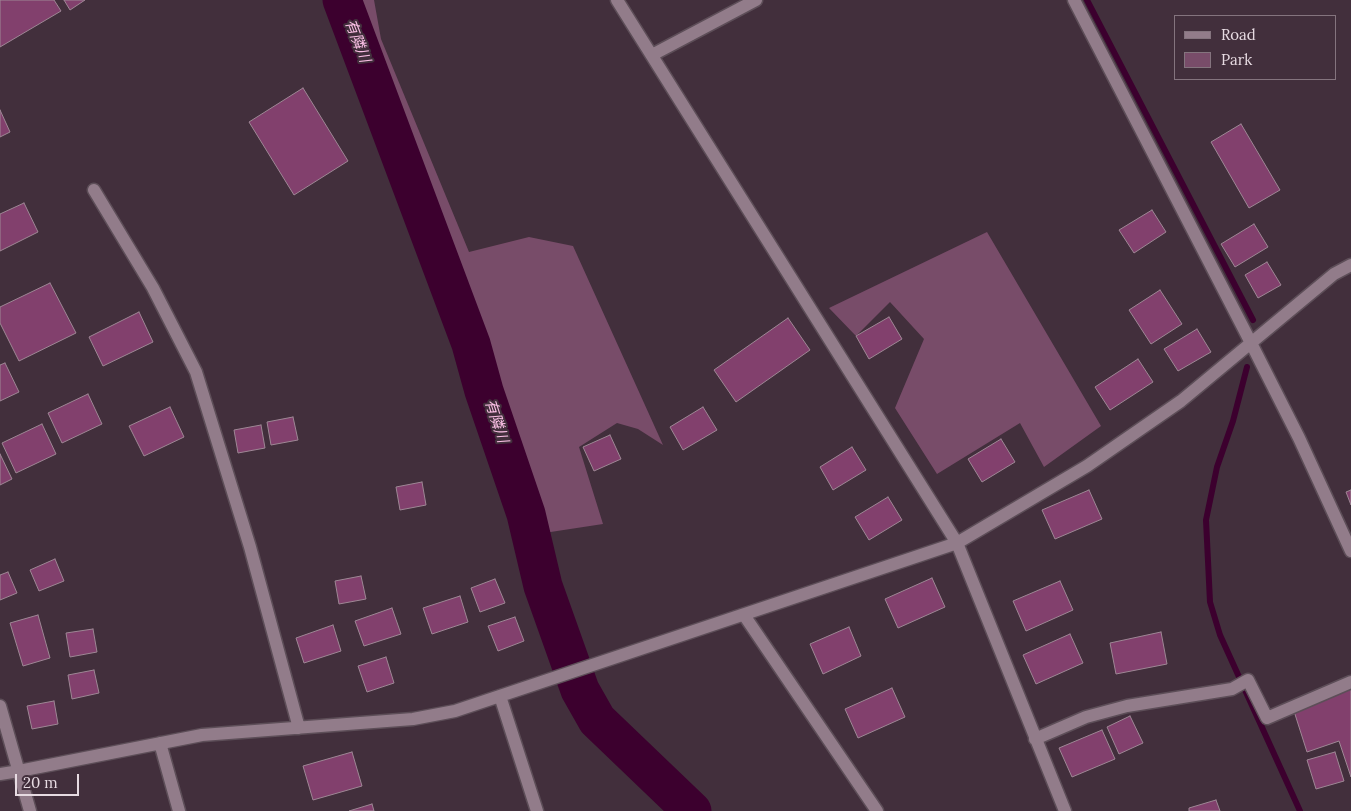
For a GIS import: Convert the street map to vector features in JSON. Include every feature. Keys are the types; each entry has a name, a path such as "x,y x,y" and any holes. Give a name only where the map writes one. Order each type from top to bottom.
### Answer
{"street":[{"path":"617,0 957,543 1064,811"},
{"path":"652,55 756,0"},
{"path":"1074,0 1299,438 1351,551"},
{"path":"94,190 153,288 196,372 250,546 300,728"},
{"path":"0,774 202,735 413,719 455,710 957,543 1087,466 1181,401 1250,341 1334,274 1351,265"},
{"path":"744,615 877,811"},
{"path":"1035,739 1086,717 1127,706 1232,689 1248,680 1267,718 1351,682"},
{"path":"500,696 537,811"},
{"path":"0,706 30,811"},
{"path":"160,743 179,811"}],"green space":[{"path":"352,0 374,0 381,39 469,252 529,237 573,246 663,445 638,429 617,423 579,447 603,524 544,533 403,133"},
{"path":"987,232 1101,426 1044,467 1020,423 937,474 895,408 924,339 890,302 856,336 829,308"}],"building":[{"path":"0,0 54,0 61,11 0,47"},
{"path":"64,0 85,0 70,10"},
{"path":"303,88 348,161 294,195 249,122"},
{"path":"0,110 10,132 0,137"},
{"path":"1241,124 1280,190 1249,208 1211,142"},
{"path":"24,203 38,232 0,251 0,214"},
{"path":"1152,210 1166,232 1134,253 1119,230"},
{"path":"1254,224 1268,247 1235,267 1221,244"},
{"path":"1267,262 1281,285 1258,298 1245,275"},
{"path":"50,283 76,333 19,361 0,323 0,307"},
{"path":"1160,290 1182,324 1151,344 1129,310"},
{"path":"139,312 153,342 103,366 89,337"},
{"path":"889,317 902,339 869,359 856,336"},
{"path":"788,318 810,350 736,402 714,370"},
{"path":"1197,329 1211,352 1178,371 1164,349"},
{"path":"1138,359 1153,382 1110,410 1095,387"},
{"path":"5,363 19,392 0,401 0,365"},
{"path":"88,394 102,424 62,443 48,413"},
{"path":"170,407 184,437 144,456 129,426"},
{"path":"703,407 717,430 683,450 670,427"},
{"path":"293,417 298,440 271,445 267,422"},
{"path":"42,424 56,454 16,473 2,443"},
{"path":"261,425 265,448 238,453 234,430"},
{"path":"610,435 621,459 594,471 583,447"},
{"path":"1001,439 1015,462 982,482 968,459"},
{"path":"852,447 866,470 833,490 820,467"},
{"path":"0,454 12,479 0,485"},
{"path":"422,482 426,505 400,510 396,487"},
{"path":"1089,490 1102,519 1055,539 1042,510"},
{"path":"1351,490 1351,505 1346,492"},
{"path":"888,497 902,520 869,540 855,517"},
{"path":"55,559 64,581 39,591 30,570"},
{"path":"8,572 17,593 0,600 0,575"},
{"path":"361,576 366,599 339,604 335,581"},
{"path":"932,578 945,607 898,628 885,599"},
{"path":"495,579 505,603 480,612 471,588"},
{"path":"1060,581 1073,610 1026,631 1013,601"},
{"path":"460,596 468,622 432,634 423,608"},
{"path":"392,608 401,634 364,646 355,621"},
{"path":"38,615 50,658 23,666 10,623"},
{"path":"515,617 524,641 498,651 488,626"},
{"path":"333,625 341,651 304,663 296,638"},
{"path":"849,627 861,656 823,674 810,644"},
{"path":"93,629 97,652 70,657 66,633"},
{"path":"1161,632 1167,664 1116,674 1110,643"},
{"path":"1070,634 1083,663 1036,684 1023,655"},
{"path":"386,657 394,683 367,692 358,666"},
{"path":"94,670 99,693 72,699 68,675"},
{"path":"892,688 905,717 858,738 845,709"},
{"path":"1351,689 1351,777 1339,741 1307,752 1293,708"},
{"path":"54,701 58,724 32,729 27,706"},
{"path":"1130,716 1143,743 1119,754 1107,727"},
{"path":"1102,730 1115,759 1072,777 1059,748"},
{"path":"352,752 362,786 313,800 303,766"},
{"path":"1335,752 1344,781 1316,789 1307,760"},
{"path":"1216,800 1220,811 1189,811 1189,808"},
{"path":"372,804 374,811 349,811"}],"waterway":[{"name":"有隣川","path":"342,0 471,344 484,391 526,514 543,586 580,690 597,720 692,811"},
{"path":"1087,0 1253,320"},
{"path":"1247,367 1233,421 1217,467 1206,520 1210,602 1220,635 1300,811"}]}
